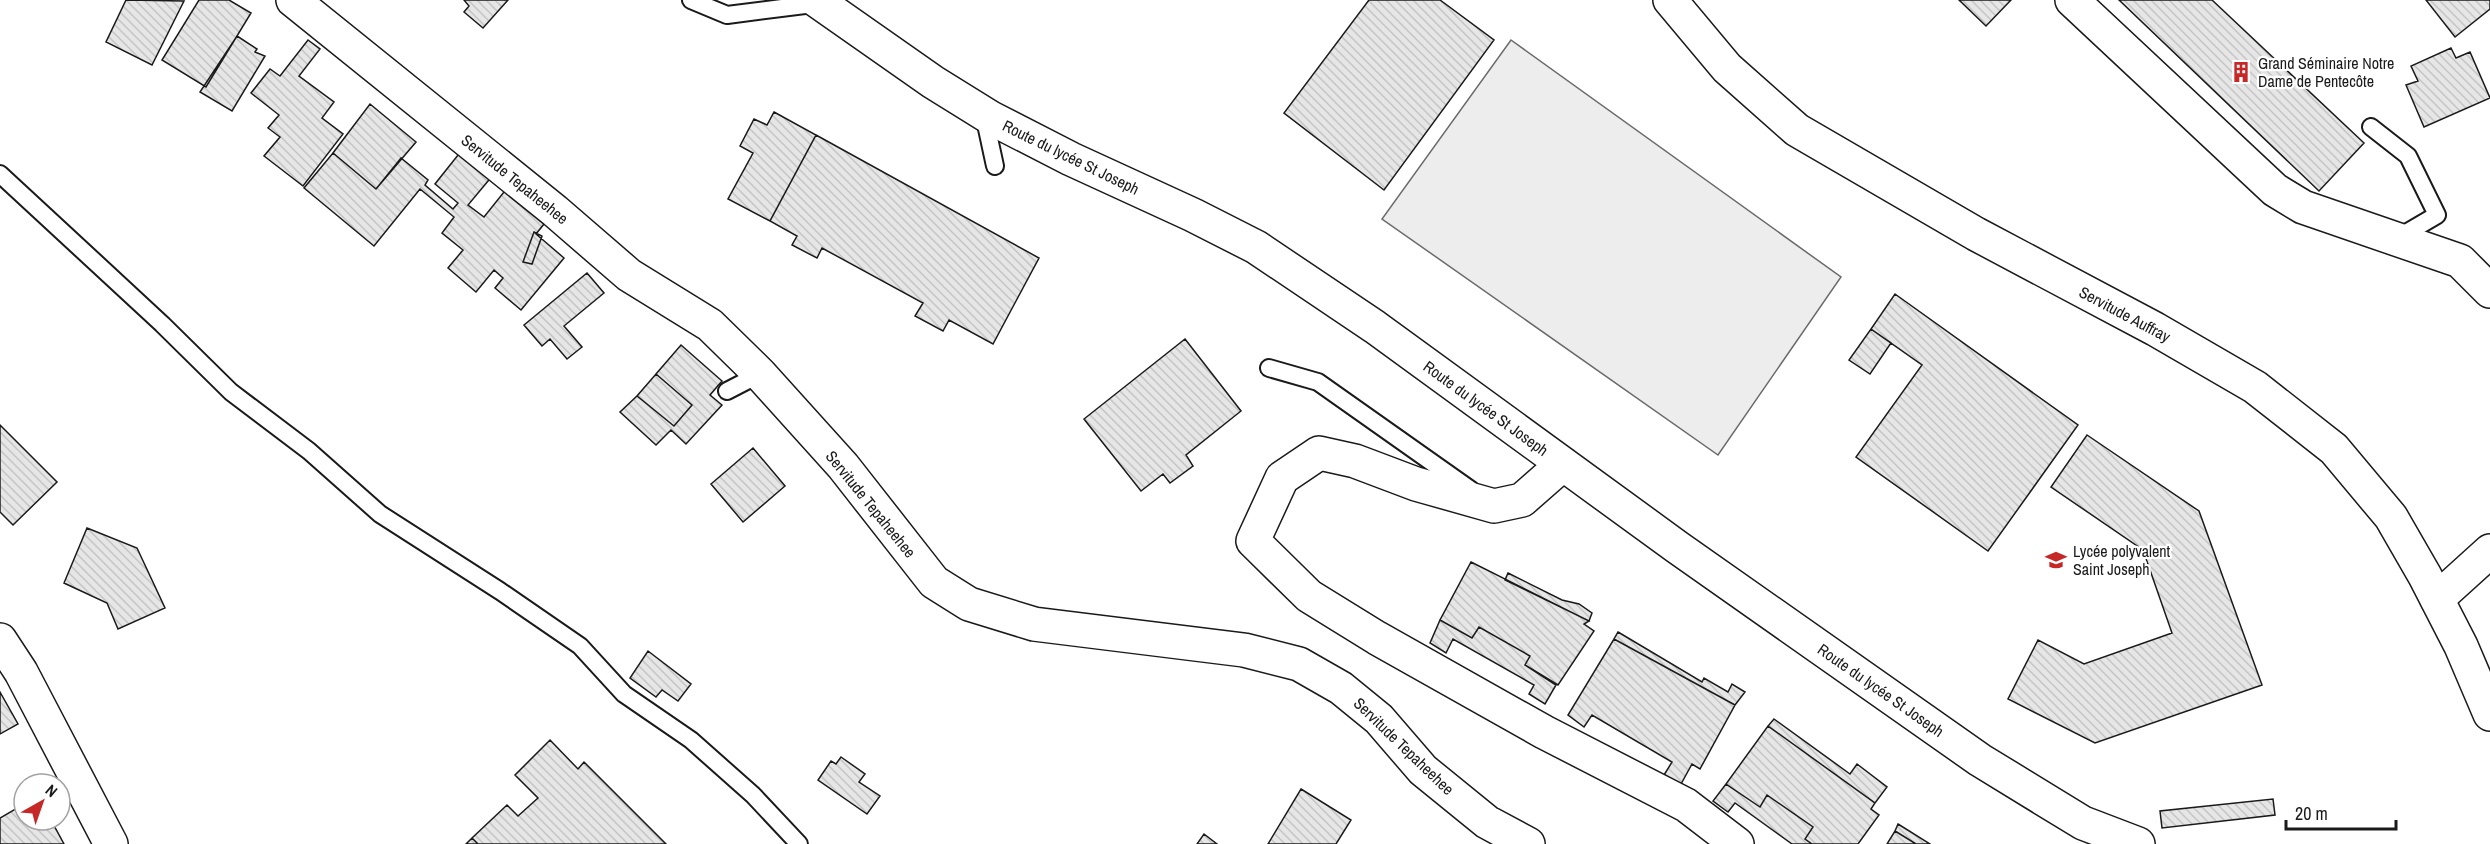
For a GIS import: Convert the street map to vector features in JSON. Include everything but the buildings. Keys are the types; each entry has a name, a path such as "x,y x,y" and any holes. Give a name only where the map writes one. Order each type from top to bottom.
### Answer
{"street":[{"name":"Servitude Tepaheehee","path":"293,0 555,211 629,275 710,324 843,466 934,582 969,604 1034,624 1244,650 1299,664 1341,688 1379,720 1423,770 1488,822 1528,844"},
{"name":"Servitude Auffray","path":"1670,0 1727,68 1797,130 1976,234 2155,329 2255,387 2334,449 2391,517 2461,646 2490,714"},
{"path":"2072,0 2275,190 2303,207 2460,261 2490,291"},
{"name":"Route du lycée St Joseph","path":"818,2 984,114 1071,159 1193,215 1256,247 1375,327 1563,464 1980,760 2083,823 2138,844"},
{"path":"1563,464 1522,500 1494,506 1416,484 1355,461 1319,453 1282,478 1253,541 1309,596 1377,638 1544,732 1686,805 1737,844"},
{"path":"2437,599 2490,551"},
{"path":"0,640 21,672 111,844"}],"lane":[{"path":"691,0 727,15 818,2"},
{"path":"984,114 995,166"},
{"path":"2370,127 2408,156 2437,215 2396,239"},
{"path":"0,174 162,324 231,392 309,451 380,514 500,591 580,646 624,694 691,740 753,795 798,844"},
{"path":"1269,368 1318,382 1494,506"},
{"path":"727,391 759,374"}],"shaded area":[{"path":"1511,40 1841,277 1718,455 1382,219"}],"place":[{"name":"Grand Séminaire Notre Dame de Pentecôte","path":"2241,72"},
{"name":"Lycée polyvalent Saint Joseph","path":"2056,560"}]}
